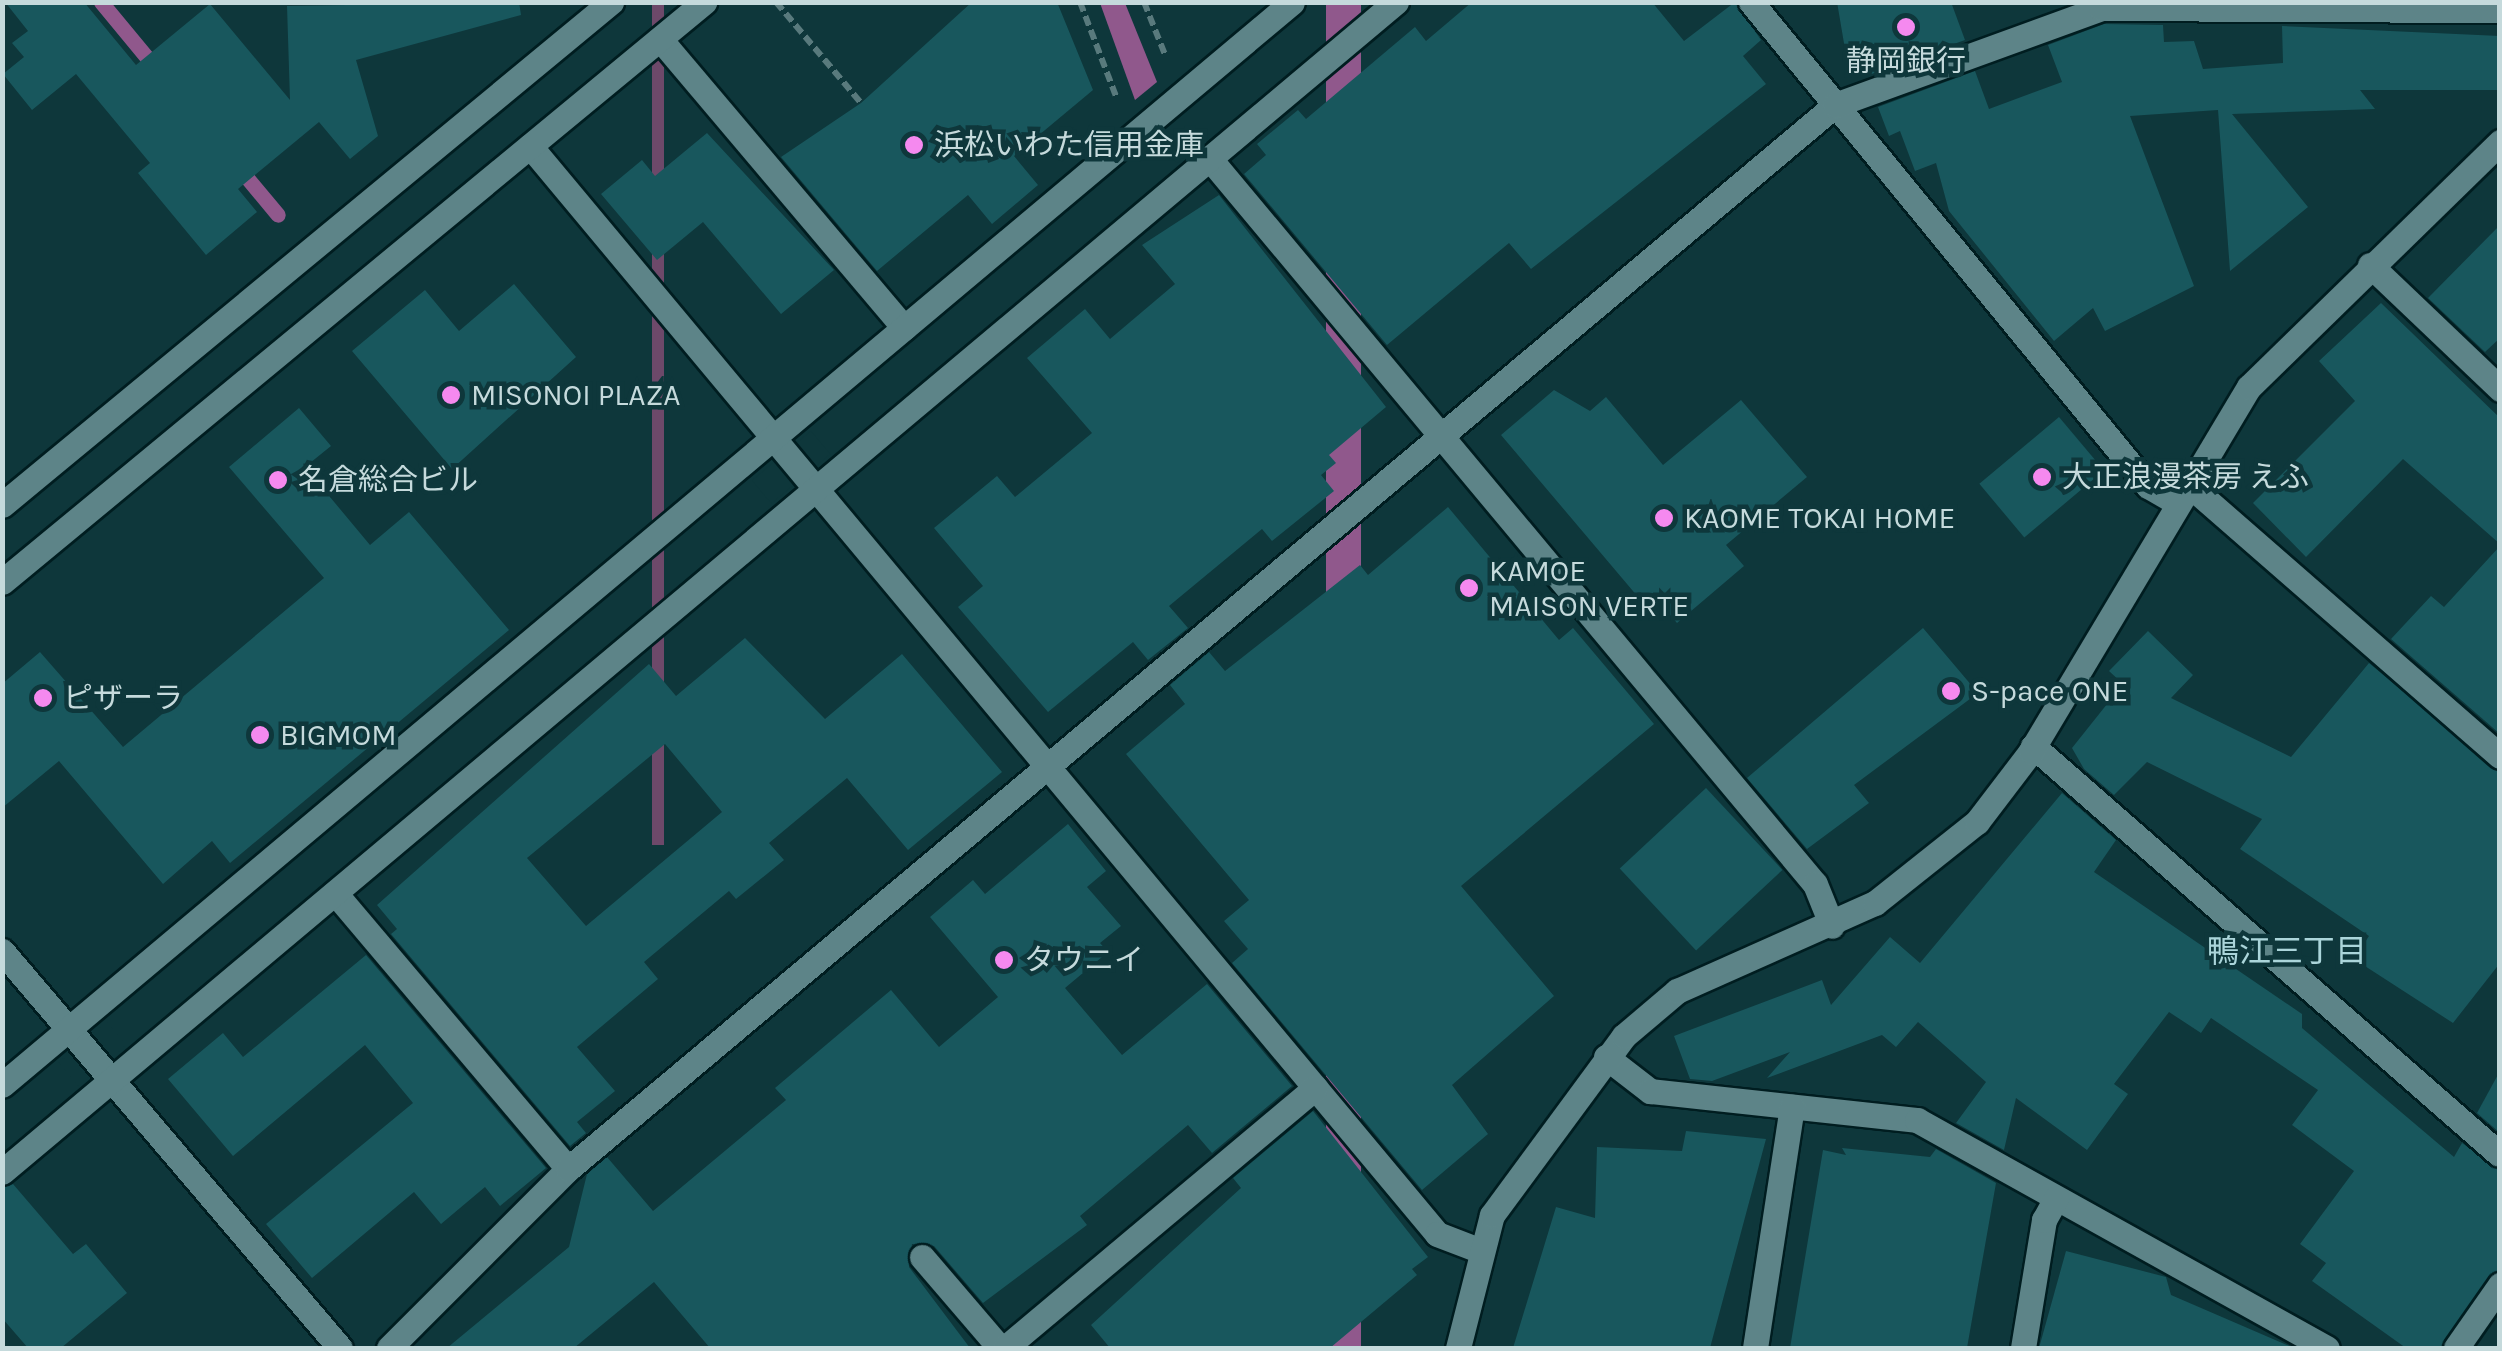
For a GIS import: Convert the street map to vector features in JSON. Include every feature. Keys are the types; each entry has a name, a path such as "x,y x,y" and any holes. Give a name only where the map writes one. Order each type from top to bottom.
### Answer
{"street":[{"path":"2,505 611,2"},
{"path":"2,582 704,2"},
{"path":"2,1085 75,1036 779,445 904,328 1292,2"},
{"path":"2,1172 106,1073 334,894 810,482 1210,159 1396,2"},
{"path":"1751,2 2148,486 2183,493 2500,756"},
{"path":"389,1348 568,1170 1836,105 2100,5 2500,10"},
{"path":"660,39 904,328"},
{"path":"1458,1348 1479,1250 1511,1180 1606,1057 1677,991 1832,926 1946,852 2033,746 2183,493 2267,364 2500,142"},
{"path":"530,146 1437,1234 1479,1250"},
{"path":"1210,159 1815,884 1832,926"},
{"path":"2370,265 2500,389"},
{"path":"2033,746 2499,1154"},
{"path":"334,894 568,1170"},
{"path":"2,950 340,1348"},
{"path":"1606,1057 1650,1091 1916,1120 2327,1348"},
{"path":"922,1257 1003,1348 1315,1088"},
{"path":"1755,1348 1792,1107"},
{"path":"2023,1348 2044,1220 2056,1198"},
{"path":"2456,1348 2500,1285"}],"path":[{"path":"776,2 861,103"},
{"path":"1080,2 1120,113 1136,133"},
{"path":"1144,2 1188,89"}],"shaded area":[{"path":"652,3 664,3 664,845 652,845"},
{"path":"1100,3 1125,3 1157,82 1135,100"},
{"path":"1326,3 1361,3 1361,1348 1326,1348"}],"pier":[{"path":"811,431 830,454 771,503 752,480"},
{"path":"107,1022 126,1045 78,1085 59,1062"}],"building":[{"path":"5,2 84,2 136,65 210,4 290,100 287,6 519,2 521,15 356,60 378,136 350,159 319,122 238,189 257,212 206,255 138,173 150,163 76,74 32,110 3,74 24,57 12,43 28,31"},
{"name":"浜松いわた信用金庫","path":"972,2 1057,2 1093,90 1014,156 1038,185 992,224 968,195 877,271 781,157 861,103"},
{"path":"1472,2 1652,2 1684,41 1735,2 1761,40 1743,56 1766,84 1531,269 1509,243 1387,345 1244,174 1266,155 1257,144 1298,110 1306,119 1415,27 1426,41"},
{"name":"静岡銀行","path":"1837,2 1951,2 1965,40 1866,76 1858,53 1846,55"},
{"path":"2104,24 2163,25 2164,42 2194,41 2203,69 2283,63 2282,26 2500,36 2500,90 2360,90 2375,109 2232,114 2308,207 2230,271 2218,110 2130,116 2194,286 2105,331 2093,308 2054,341 1949,211 1936,163 1915,171 1900,131 1889,136 1878,107 1975,71 1989,109 2062,82 2048,45"},
{"path":"707,133 834,270 781,314 703,222 657,260 601,194 642,160 655,176"},
{"path":"1219,195 1386,407 1329,455 1336,463 1321,475 1334,491 1272,541 1262,529 1169,606 1188,628 1148,660 1133,642 1048,712 958,607 983,586 934,528 997,476 1015,497 1092,433 1027,358 1085,309 1110,339 1175,284 1142,245"},
{"path":"2500,225 2500,338 2485,352 2428,298"},
{"path":"514,284 576,357 452,469 352,351 425,290 459,331"},
{"path":"2381,303 2500,418 2500,544 2403,459 2306,557 2253,503 2355,401 2319,361"},
{"name":"KAOME TOKAI HOME","path":"1554,390 1590,411 1606,397 1663,465 1741,400 1807,477 1726,545 1744,566 1677,623 1659,602 1649,610 1501,435"},
{"path":"299,408 331,446 305,467 370,545 409,512 509,630 230,863 212,841 163,884 59,761 2,808 2,684 40,652 123,747 324,578 229,467"},
{"name":"大正浪漫茶房 えふ","path":"2059,417 2104,471 2024,537 1979,484"},
{"path":"1448,507 1559,640 1573,628 1654,724 1461,886 1554,996 1452,1085 1488,1134 1422,1190 1232,963 1248,949 1224,921 1249,900 1126,754 1185,704 1170,685 1209,652 1225,671 1360,565 1368,575"},
{"path":"2500,546 2500,734 2391,639 2431,596 2444,607"},
{"path":"1923,628 1978,693 1854,785 1869,803 1807,849 1747,778"},
{"path":"2148,631 2193,675 2171,698 2291,757 2369,663 2500,772 2500,963 2453,1023 2354,959 2369,936 2240,849 2262,819 2147,762 2114,795 2084,769 2072,748 2123,684 2109,671"},
{"path":"745,638 825,719 902,654 1002,772 908,850 847,778 769,843 784,860 736,899 729,891 644,962 658,979 577,1047 615,1091 577,1122 586,1133 570,1146 391,934 397,929 377,905 649,664 676,696","holes":["665,744 722,812 586,926 527,858"]},
{"path":"1706,788 1782,870 1696,950 1620,868"},
{"path":"2062,793 2116,840 2094,872 2302,1014 2302,1028 2454,1157 2462,1143 2500,1170 2500,1269 2440,1348 2406,1348 2312,1281 2326,1263 2300,1244 2354,1171 2292,1125 2318,1090 2211,1018 2201,1033 2169,1012 2114,1084 2128,1094 2087,1150 2016,1098 2004,1150 1956,1123 1986,1082 1918,1022 1896,1047 1882,1035 1767,1078 1790,1052 1712,1081 1690,1079 1674,1036 1822,980 1831,1005 1890,937 1920,963"},
{"path":"1068,824 1106,871 1087,887 1121,926 1100,943 1108,952 1065,988 1122,1055 1207,984 1292,1086 1212,1153 1188,1125 1080,1216 1087,1225 983,1303 934,1246 912,1244 909,1267 970,1348 710,1348 654,1282 574,1348 447,1348 569,1247 587,1174 607,1157 653,1211 786,1100 775,1088 891,990 939,1047 998,997 930,917 973,880 985,894"},
{"path":"366,955 546,1168 500,1206 485,1187 441,1224 414,1192 312,1278 266,1224 413,1103 365,1045 233,1156 168,1079 223,1033 243,1057"},
{"path":"2500,1071 2500,1133 2477,1113"},
{"path":"1313,1111 1428,1257 1412,1269 1417,1275 1330,1348 1110,1348 1091,1325 1241,1188 1233,1178"},
{"path":"1686,1131 1766,1139 1710,1348 1513,1348 1556,1207 1595,1218 1597,1147 1682,1151"},
{"path":"1842,1148 1930,1157 1936,1149 1996,1183 1967,1348 1790,1348 1823,1150 1846,1155"},
{"path":"13,1184 73,1254 86,1244 127,1293 61,1348 28,1348 2,1318 2,1188"},
{"path":"2066,1251 2166,1277 2171,1295 2294,1348 2039,1348"}],"waterway":[{"path":"101,2 159,72"},
{"path":"238,167 278,215"}],"place":[{"name":"静岡銀行","path":"1906,27"},
{"name":"浜松いわた信用金庫","path":"914,145"},
{"name":"MISONOI PLAZA","path":"451,395"},
{"name":"大正浪漫茶房 えふ","path":"2042,477"},
{"name":"名倉総合ビル","path":"278,480"},
{"name":"KAOME TOKAI HOME","path":"1664,518"},
{"name":"KAMOE MAISON VERTE","path":"1469,588"},
{"name":"S-pace ONE","path":"1951,691"},
{"name":"ピザーラ","path":"43,698"},
{"name":"BIGMOM","path":"260,735"},
{"name":"タウニイ","path":"1004,960"}],"district":[{"name":"鴨江三丁目","path":"2287,952"}]}
